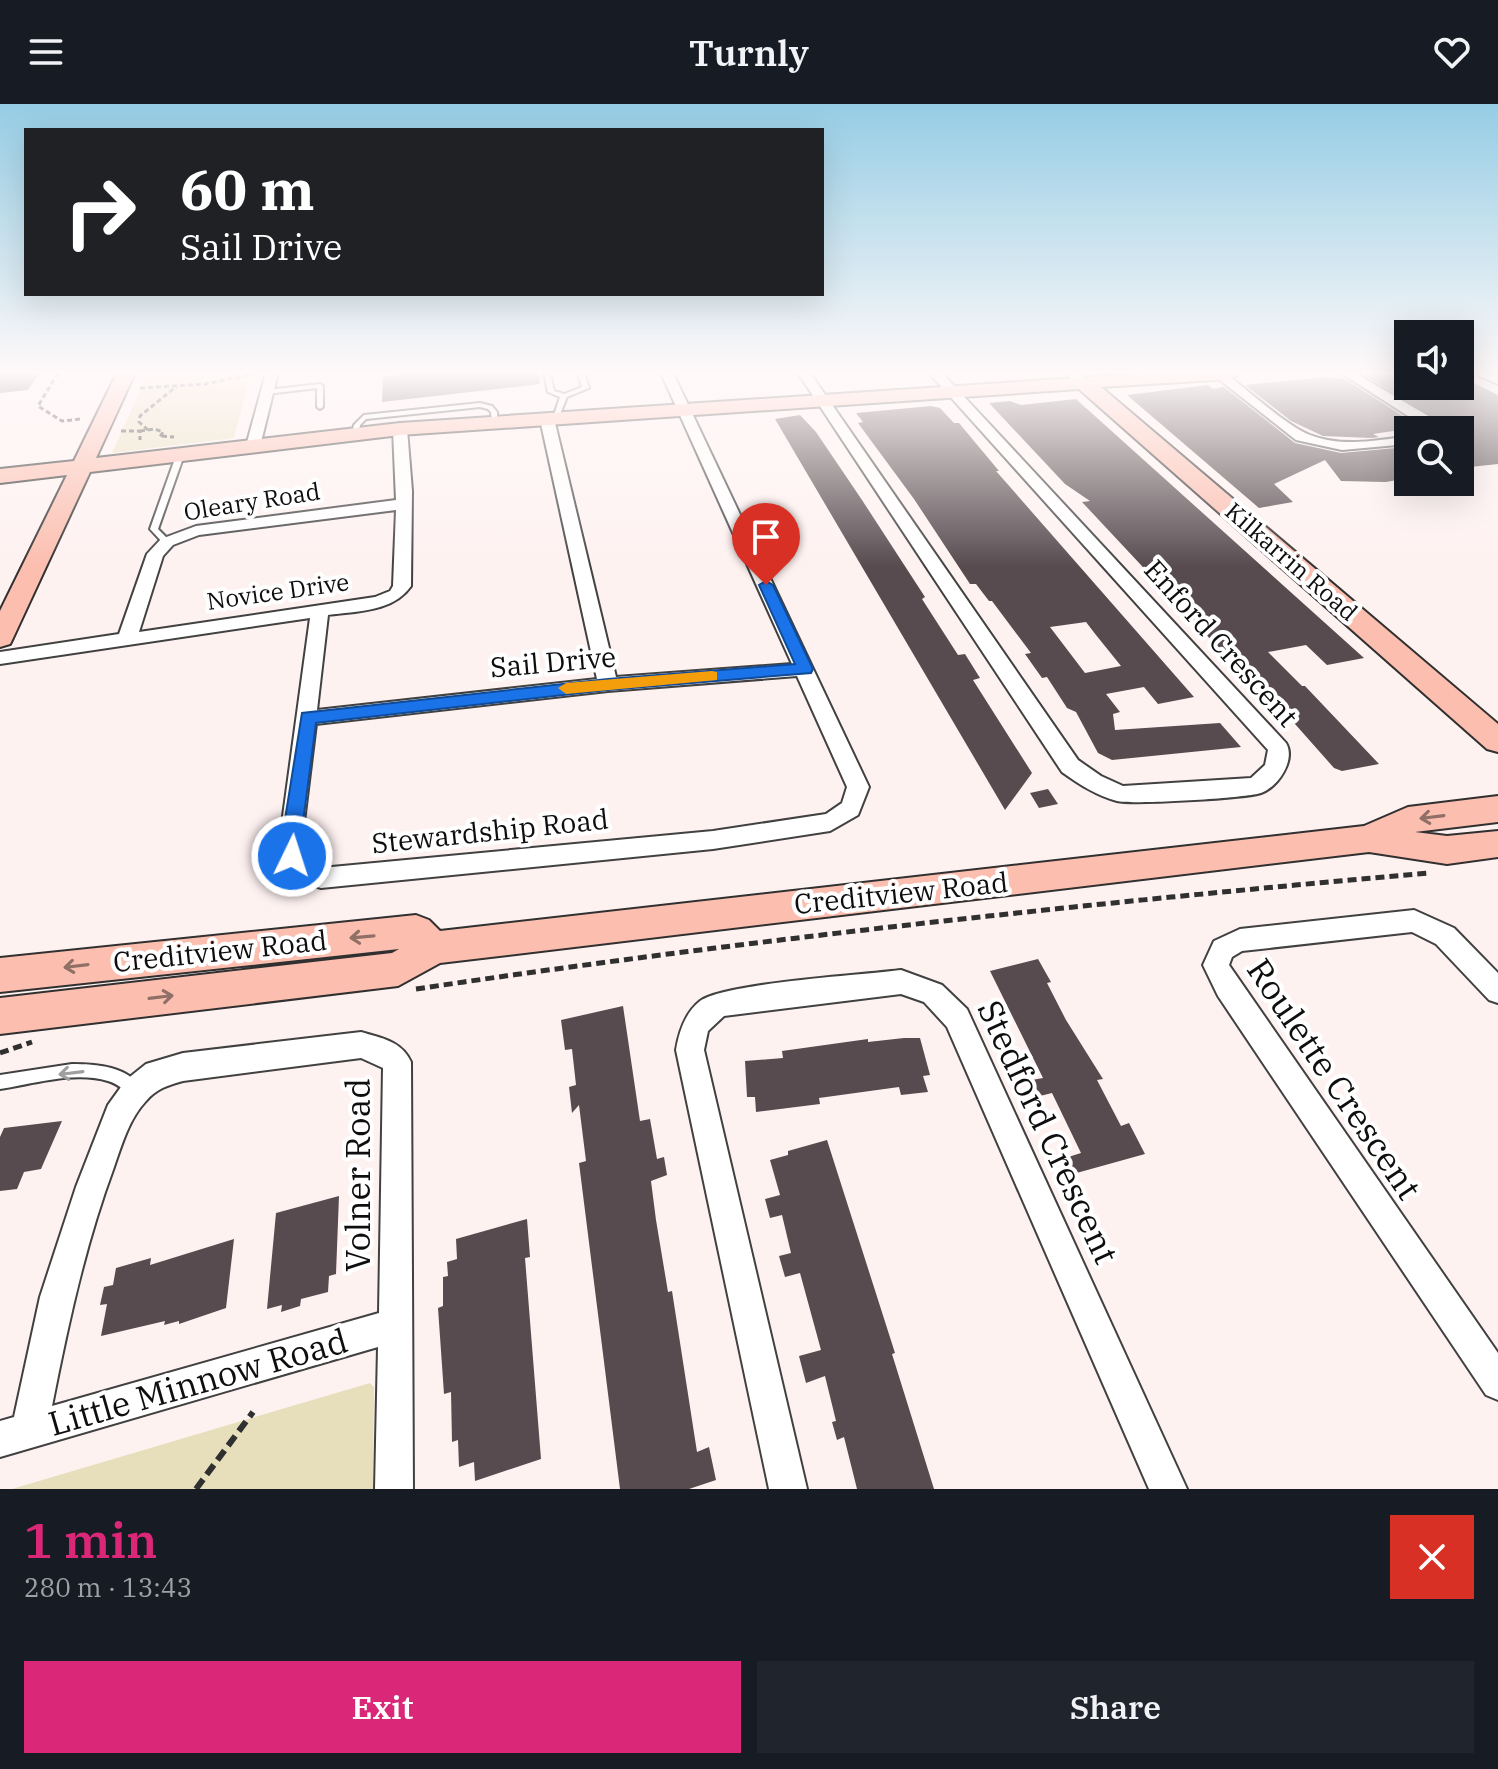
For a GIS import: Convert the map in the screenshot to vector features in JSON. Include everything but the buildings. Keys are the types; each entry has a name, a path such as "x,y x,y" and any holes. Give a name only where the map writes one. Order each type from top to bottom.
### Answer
{"street":[{"path":"0,638 81,467 99,438"},
{"path":"253,446 255,438"},
{"path":"0,476 325,438"},
{"name":"Novice Drive","path":"0,658 379,602 396,595 402,586 400,438"},
{"path":"555,438 608,684"},
{"path":"697,438 805,669"},
{"name":"Enford Crescent","path":"848,438 1070,766 1093,782 1121,794 1256,786 1271,776 1278,763 1279,748 994,438"},
{"name":"Kilkarrin Road","path":"1147,438 1498,741"},
{"path":"1303,438 1348,449 1394,442"},
{"name":"Oleary Road","path":"127,639 155,554 167,542 196,531 403,504"},
{"name":"Stewardship Road","path":"320,610 291,838 292,856 297,869 321,878 713,840 830,822 847,815 856,804 858,787 805,669"},
{"name":"Sail Drive","path":"308,718 608,684 805,669"},
{"name":"Creditview Road","path":"1369,839 1408,820 1498,809"},
{"name":"Creditview Road","path":"0,1016 398,969 433,948 1369,839 1447,850 1498,844"},
{"name":"Roulette Crescent","path":"1498,991 1457,945 1429,926 1414,921 1240,940 1222,947 1216,957 1215,967 1227,988 1498,1383"},
{"name":"Creditview Road","path":"0,975 416,931 433,948"},
{"name":"Stedford Crescent","path":"788,1489 690,1050 692,1034 706,1011 720,1004 901,982 917,984 933,992 957,1018 1168,1489"},
{"name":"Volner Road","path":"15,1435 72,1248 118,1115 136,1090 156,1074 183,1067 361,1045 387,1053 397,1062 394,1489"},
{"name":"Little Minnow Road","path":"15,1435 396,1325"}],"lane":[{"path":"167,542 154,529 180,455"},
{"path":"0,1082 106,1071 125,1077 136,1090"}],"path":[{"path":"405,991 640,956 1138,899 1436,872"},
{"path":"0,1053 34,1041"},
{"path":"196,1489 253,1412"}],"shaded area":[{"path":"119,438 234,438 234,438 112,453"},
{"path":"370,1383 374,1387 373,1489 12,1489"}],"slow traffic":[{"path":"566,688 712,676"}],"route":[{"path":"292,856 291,838 308,718 608,684 805,669 766,585"}]}
